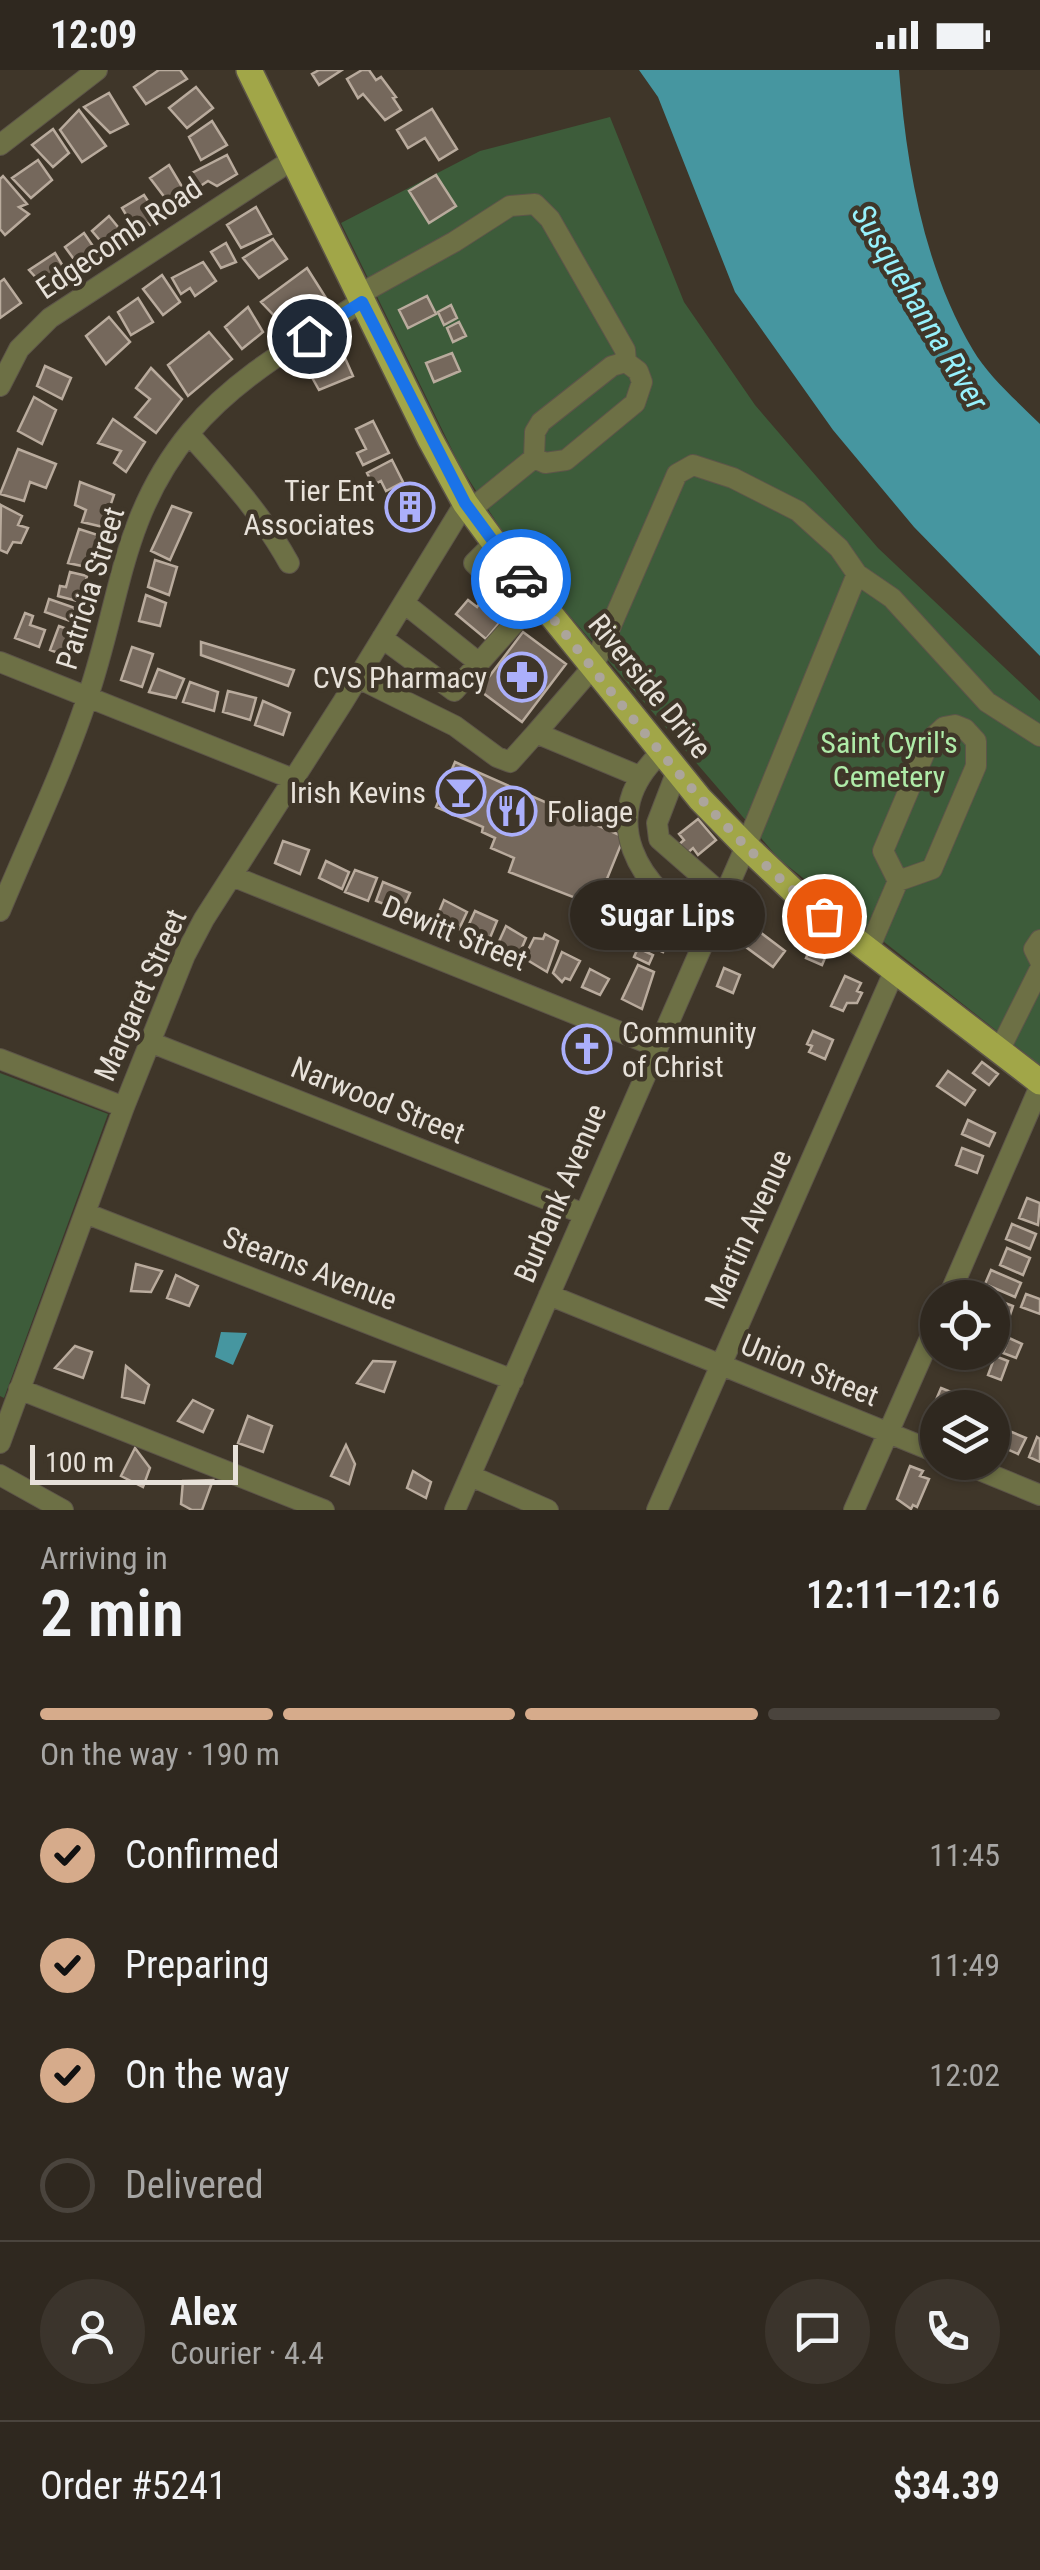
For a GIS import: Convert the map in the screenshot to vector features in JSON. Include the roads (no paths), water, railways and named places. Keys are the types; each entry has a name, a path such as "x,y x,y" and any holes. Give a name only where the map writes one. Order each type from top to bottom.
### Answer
{"main road":[{"name":"Riverside Drive","path":"249,70 360,298 468,506 516,572 669,761 746,846 802,899 1040,1084"}],"street":[{"path":"0,146 97,70"},
{"name":"Edgecomb Road","path":"0,386 19,349 50,318 292,160"},
{"name":"Patricia Street","path":"0,911 88,698 131,535 163,472 189,434 234,388 360,298 510,206 535,204 550,219 624,350 626,362"},
{"path":"626,362 638,371 642,382 636,403 566,460 545,463 534,458 534,432 541,422 612,366 626,362"},
{"path":"189,434 272,531 288,563"},
{"name":"Margaret Street","path":"0,1443 124,1107 185,955 468,506 534,458"},
{"path":"358,678 455,726 510,762 593,667 677,474 684,467 702,467 798,511 839,548 857,574 892,598 980,695 1040,736"},
{"name":"Burbank Avenue","path":"455,1510 655,1046 746,846 857,574"},
{"path":"382,638 454,690 537,598"},
{"path":"404,602 479,663"},
{"path":"0,662 293,779"},
{"path":"965,729 980,695"},
{"path":"868,951 898,881 932,869 978,758 976,740 965,729 944,726 930,740 884,851 898,881"},
{"path":"536,733 639,776"},
{"path":"669,761 639,776 626,812 626,828 634,854 656,888 682,914 710,926"},
{"path":"669,761 657,823 659,840 724,895"},
{"name":"Dewitt Street","path":"232,876 655,1046"},
{"path":"1040,940 1034,949 1040,961"},
{"path":"999,1051 1040,969"},
{"name":"Martin Avenue","path":"657,1510 894,972"},
{"name":"Narwood Street","path":"150,1042 584,1214"},
{"path":"0,1059 124,1107"},
{"path":"956,1280 1040,1084"},
{"name":"Stearns Avenue","path":"85,1213 513,1380"},
{"name":"Union Street","path":"550,1295 920,1447"},
{"path":"854,1510 920,1361"},
{"path":"19,1389 324,1510"},
{"path":"0,1475 63,1510"},
{"path":"471,1476 548,1510"},
{"path":"1003,1480 1030,1491 1018,1510"}],"water":[{"name":"Susquehanna River","path":"639,70 899,70 920,215 942,285 980,360 1040,424 1040,656 914,527 833,430 735,292 658,97"},
{"path":"221,1332 247,1333 233,1365 215,1357"}],"place":[{"name":"Tier Ent Associates","path":"410,507"},
{"name":"CVS Pharmacy","path":"522,677"},
{"name":"Irish Kevins","path":"461,792"},
{"name":"Foliage","path":"512,811"},
{"name":"Sugar Lips","path":"824,916"},
{"name":"Community of Christ","path":"587,1049"}],"park label":[{"name":"Saint Cyril's Cemetery","path":"889,759"}]}
